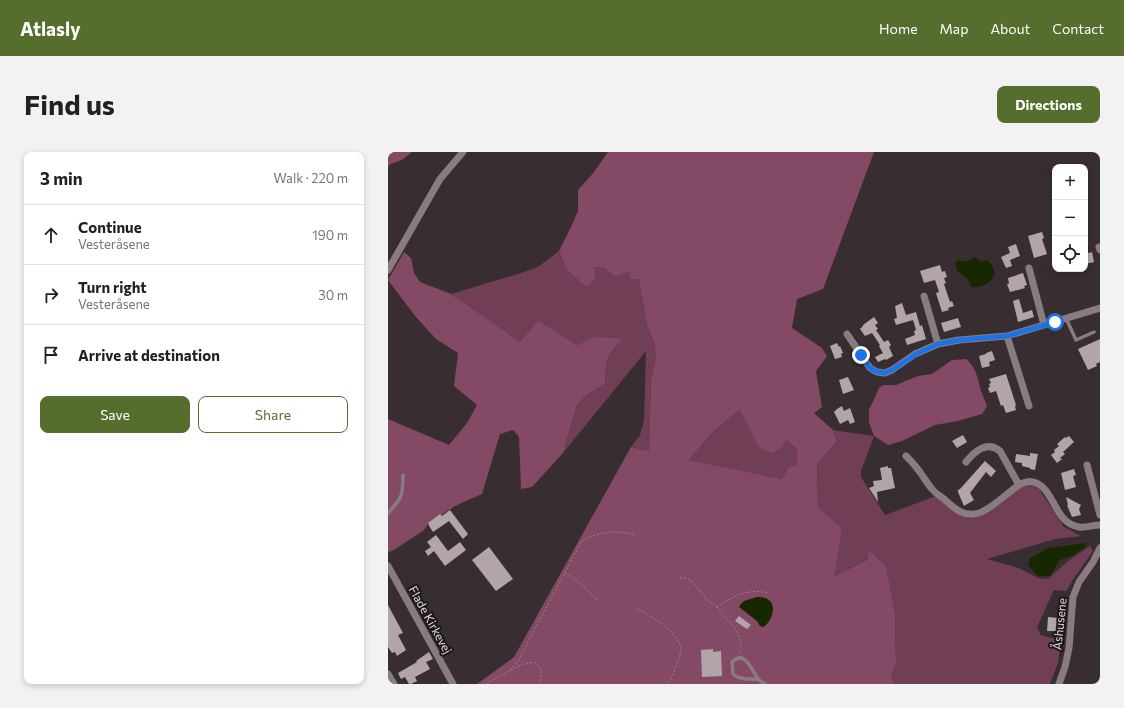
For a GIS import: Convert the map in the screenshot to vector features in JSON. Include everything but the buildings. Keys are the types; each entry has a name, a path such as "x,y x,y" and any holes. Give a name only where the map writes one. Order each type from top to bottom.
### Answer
{"street":[{"path":"388,270 440,179 463,152"},
{"path":"1029,268 1044,325"},
{"path":"924,296 938,344"},
{"path":"847,334 870,368 877,372 885,373 916,354 938,344 959,340 1007,336 1100,308"},
{"path":"1007,336 1029,406"},
{"path":"966,462 972,454 981,449 990,446 996,447 1000,450 1019,485"},
{"path":"906,456 933,490 957,510 968,514 979,513 987,509 1019,485 1032,481 1040,484 1044,488 1062,517 1072,526 1081,527 1100,524"},
{"path":"1087,465 1100,515"},
{"name":"Åshusene","path":"1059,684 1065,667 1069,648 1073,597 1079,582 1093,562 1100,548"},
{"name":"Flade Kirkevej","path":"388,566 453,684"},
{"path":"388,674 394,684"}],"lane":[{"path":"1066,318 1076,340 1094,332"},
{"path":"388,513 399,501 403,491 403,475"},
{"path":"759,679 736,677 732,674 732,662 735,659 740,658 745,660 751,665 759,679 765,684"}],"path":[{"path":"510,670 518,661 581,542 588,537 613,531 627,532 636,535"},
{"path":"565,573 578,581 598,601"},
{"path":"680,578 688,579 694,583 708,601 717,608 736,630 741,645 740,658"},
{"path":"717,608 725,601 739,595 756,591 768,592"},
{"path":"636,610 641,611 655,619 679,641 681,650 668,684"},
{"path":"487,684 526,662 534,662 539,666 542,673 540,684"}],"shaded area":[{"path":"388,152 412,152 402,160 390,164 388,167"},
{"path":"608,152 874,152 823,289 797,299 792,328 822,348 827,356 816,371 822,407 814,413 833,430 837,441 817,464 818,508 842,528 835,576 868,559 868,550 886,566 895,613 896,664 891,675 894,684 477,684 514,657 631,447 649,451 651,381 656,357 654,342 647,326 639,279 630,279 630,271 615,276 605,268 594,267 595,279 587,287 566,269 559,251 578,211 578,190 594,172","holes":["740,409 758,446 773,453 782,447 786,440 797,449 797,465 788,468 782,479 688,460 713,432"]},
{"path":"559,251 566,269 593,267 630,271 639,278 647,326 654,342 656,357 651,381 649,451 631,447 640,435 644,420 646,351 563,453 577,405 587,395 605,384 608,360 612,350 621,339 596,336 577,345 538,322 520,343 451,294 538,267"},
{"path":"404,252 411,258 414,273 420,282 451,294 520,342 538,321 577,345 596,336 622,339 608,359 605,384 587,395 577,405 563,453 532,487 521,489 519,437 513,430 500,434 482,494 455,506 429,523 423,531 392,551 388,552 388,419 449,445 467,423 477,405 454,386 458,353 436,339 415,316 388,280"},
{"path":"976,257 981,261 988,261 994,268 994,277 985,284 971,287 967,278 960,274 957,270 955,262 959,260 968,261"},
{"path":"966,359 974,369 987,406 982,414 958,421 935,425 902,441 888,445 874,436 869,422 869,410 879,388 883,385 896,385 918,376 932,374 952,360"},
{"path":"740,408 797,449 797,465 788,469 782,479 687,460 713,432"},
{"path":"833,430 874,436 861,471 861,477 885,515 936,496 964,516 973,518 981,516 996,508 1022,486 1027,484 1039,489 1064,527 1081,536 1055,539 987,559 1019,568 1038,578 1048,579 1068,561 1090,546 1093,551 1066,591 1054,590 1037,627 1041,635 1061,641 1058,663 1050,684 894,684 891,674 896,664 895,613 886,567 868,551 869,558 835,576 842,528 818,509 817,464 837,441"},
{"path":"1085,543 1086,547 1075,554 1060,560 1050,576 1038,576 1028,565 1030,558 1049,548"},
{"path":"757,597 770,601 773,608 772,616 768,623 763,627 739,607 744,601"}],"route":[{"path":"861,355 870,368 877,372 885,373 916,354 938,344 959,340 1007,336 1055,322"}]}
